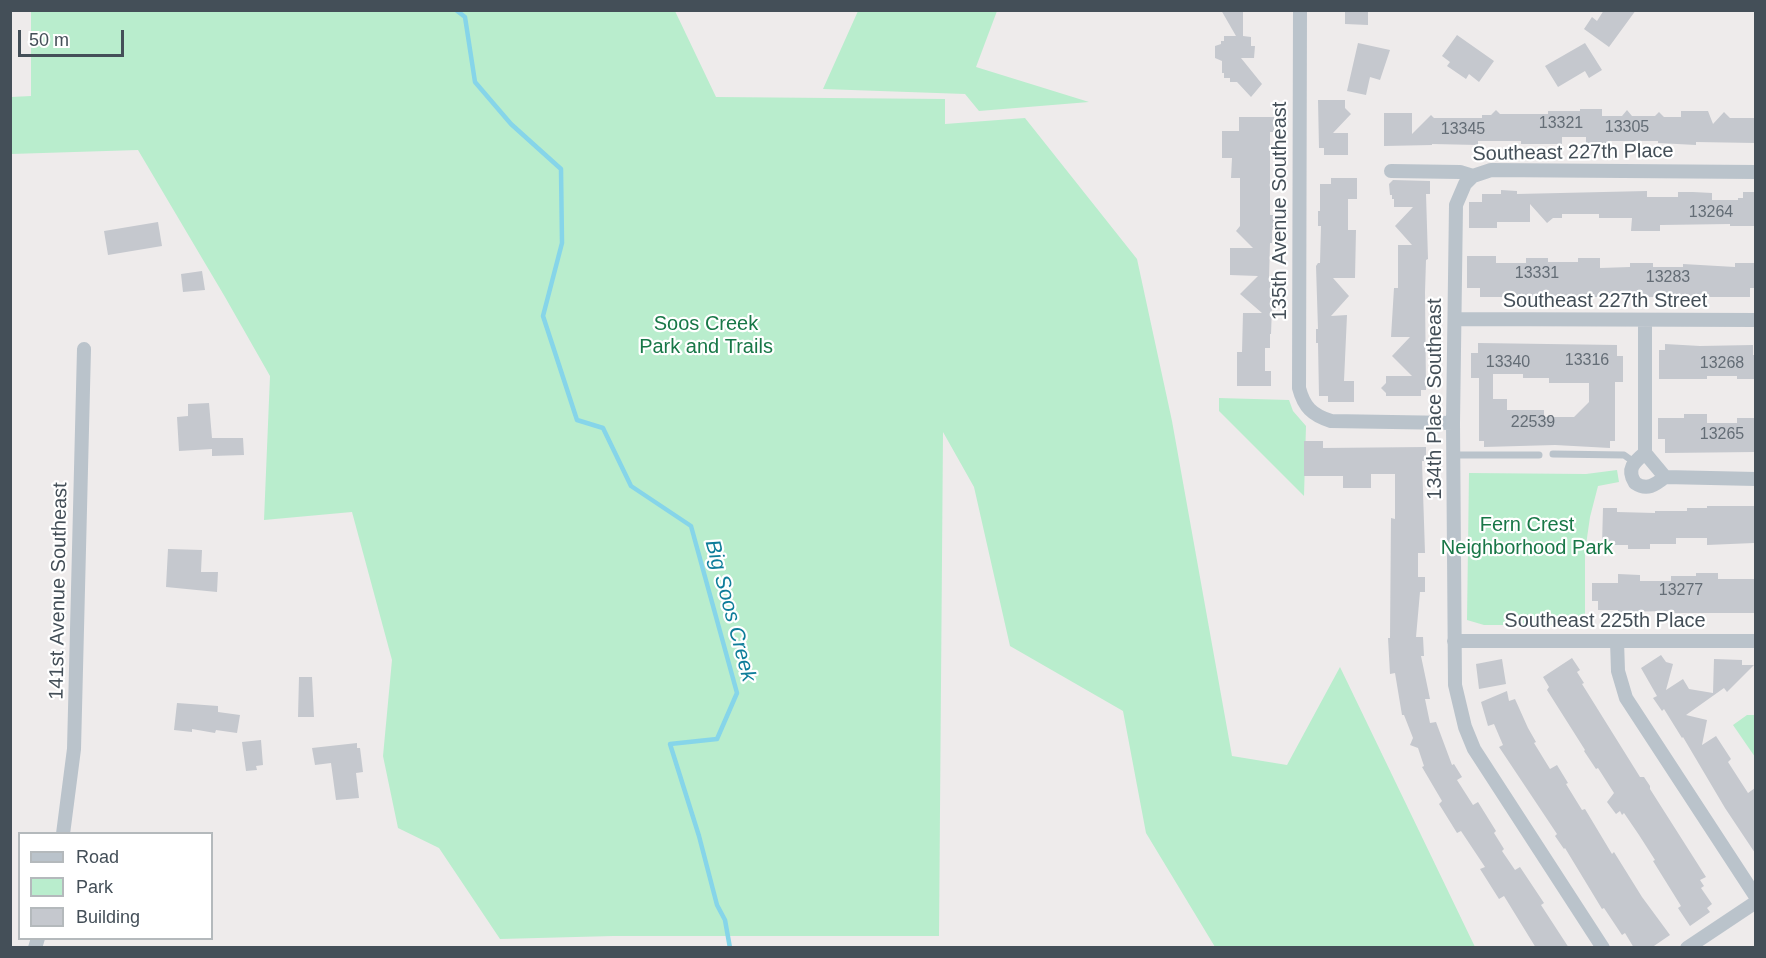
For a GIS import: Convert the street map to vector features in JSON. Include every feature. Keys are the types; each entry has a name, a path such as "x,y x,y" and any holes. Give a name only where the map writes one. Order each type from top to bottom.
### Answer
{"street":[{"name":"135th Avenue Southeast","path":"1300,10 1299,388 1303,402 1308,410 1331,421 1453,423"},
{"name":"Southeast 227th Place","path":"1391,171 1460,172 1473,176 1491,170 1755,172"},
{"name":"134th Place Southeast","path":"1473,176 1460,192 1456,205 1453,423 1455,685 1465,727 1474,749 1603,948"},
{"name":"Southeast 227th Street","path":"1455,319 1755,320"},
{"path":"1646,321 1639,457 1630,472 1632,479 1639,486 1650,487 1665,477 1755,479"},
{"name":"141st Avenue Southeast","path":"63,832 74,749 84,349"},
{"path":"1639,457 1665,477"},
{"name":"Southeast 225th Place","path":"1454,641 1755,640"},
{"path":"1617,641 1618,671 1626,698 1755,897"},
{"path":"1687,948 1755,902"}],"lane":[{"path":"1553,454 1639,457"},
{"path":"1453,455 1539,455"}],"green space":[{"name":"Soos Creek Park and Trails","path":"31,11 675,11 716,97 945,99 945,124 1025,118 1137,259 1172,421 1232,756 1287,765 1340,667 1475,947 1215,947 1146,833 1123,711 1010,646 974,487 943,432 939,936 613,936 500,939 439,848 398,828 383,756 392,660 352,512 264,520 270,376 138,150 11,154 11,97 31,96"},
{"path":"858,11 997,11 976,67 1089,102 979,111 965,94 823,89"},
{"path":"1219,398 1289,400 1293,411 1306,426 1304,496 1219,411"},
{"name":"Fern Crest Neighborhood Park","path":"1617,470 1619,482 1598,486 1590,517 1585,552 1585,625 1484,625 1467,620 1469,473 1586,474"},
{"path":"1747,715 1755,715 1755,757 1733,725"}],"building":[{"path":"1221,10 1243,10 1243,36 1251,37 1251,46 1255,46 1254,58 1241,58 1262,84 1251,97 1237,82 1230,82 1230,78 1224,78 1222,61 1215,58 1215,46 1224,41 1224,36 1236,36"},
{"path":"1345,10 1368,10 1368,25 1345,24"},
{"path":"1604,10 1636,10 1609,47 1584,29 1592,17 1597,21"},
{"path":"1457,35 1494,61 1479,82 1469,74 1466,79 1447,66 1450,62 1442,56"},
{"path":"1358,43 1390,50 1380,80 1370,77 1366,95 1347,91"},
{"path":"1585,43 1602,70 1589,78 1585,71 1558,87 1545,66"},
{"path":"1318,100 1345,100 1345,108 1351,114 1333,133 1348,133 1348,155 1324,155 1324,148 1319,148"},
{"path":"1580,109 1602,109 1602,116 1622,116 1627,110 1632,116 1655,116 1659,112 1664,117 1681,117 1681,111 1708,111 1713,124 1724,112 1730,118 1755,118 1755,143 1696,142 1696,145 1658,143 1658,141 1608,141 1608,144 1586,143 1586,137 1562,137 1562,144 1478,141 1478,145 1384,146 1384,113 1412,113 1412,134 1431,115 1434,118 1482,118 1482,115 1491,115 1496,110 1500,114 1548,114 1548,111 1580,111"},
{"path":"1239,117 1274,117 1274,132 1270,132 1270,215 1276,215 1276,230 1272,230 1272,243 1270,243 1269,280 1273,280 1270,348 1265,348 1265,371 1271,371 1271,386 1237,386 1237,352 1242,352 1243,313 1262,313 1240,294 1258,276 1230,275 1230,248 1253,248 1236,231 1240,226 1240,178 1231,178 1232,158 1222,158 1222,131 1239,131"},
{"path":"1331,178 1357,178 1357,199 1348,199 1348,230 1356,230 1355,278 1333,278 1349,296 1331,316 1347,315 1344,381 1354,381 1354,402 1328,402 1328,396 1319,396 1316,266 1320,263 1321,226 1318,226 1318,211 1320,211 1320,184 1331,184"},
{"path":"1393,180 1430,181 1430,194 1426,194 1428,259 1426,260 1425,292 1426,390 1421,390 1421,396 1386,396 1381,388 1386,383 1386,376 1412,376 1392,356 1410,337 1391,337 1394,288 1398,288 1398,245 1412,245 1395,226 1413,207 1394,207 1389,184"},
{"path":"1501,190 1517,191 1517,194 1647,191 1647,197 1678,197 1678,192 1693,192 1712,193 1712,200 1738,200 1738,198 1743,198 1743,192 1755,192 1755,226 1660,225 1660,231 1631,231 1632,218 1599,218 1599,214 1562,214 1562,218 1553,218 1547,223 1530,204 1530,222 1497,222 1497,228 1469,228 1469,202 1482,202 1482,194 1501,194"},
{"path":"158,222 162,246 108,255 104,231"},
{"path":"1467,256 1496,256 1496,263 1526,263 1526,258 1548,258 1548,262 1578,262 1578,258 1600,258 1600,268 1630,267 1630,263 1653,263 1653,267 1683,267 1683,264 1735,267 1735,263 1755,263 1755,288 1750,288 1750,297 1480,297 1480,288 1467,288"},
{"path":"202,271 205,290 183,292 181,274"},
{"path":"1478,343 1617,345 1617,356 1623,356 1623,382 1615,382 1615,441 1610,441 1610,448 1555,445 1484,447 1484,441 1479,441 1479,378 1471,378 1471,353 1478,353","holes":["1493,374 1523,374 1523,378 1549,378 1549,383 1589,383 1589,402 1574,417 1544,417 1544,410 1507,410 1507,399 1493,399"]},
{"path":"1665,344 1753,345 1755,379 1737,379 1737,376 1707,376 1707,379 1659,379 1659,350 1665,350"},
{"path":"209,403 212,438 243,438 244,455 212,456 212,449 179,451 177,417 188,416 188,404"},
{"path":"1684,414 1707,414 1707,423 1737,423 1737,418 1755,418 1755,452 1665,453 1665,439 1658,439 1658,418 1684,418"},
{"path":"1304,441 1323,441 1323,448 1426,447 1426,461 1422,461 1425,553 1418,553 1418,577 1425,577 1425,592 1420,592 1416,637 1423,637 1424,656 1421,656 1430,699 1425,699 1430,723 1436,722 1452,765 1454,764 1462,777 1457,780 1473,805 1478,802 1496,831 1494,833 1504,849 1502,851 1515,870 1520,867 1544,903 1541,905 1569,948 1536,948 1504,896 1499,899 1480,869 1485,867 1461,831 1457,833 1439,804 1442,801 1422,767 1424,766 1418,748 1410,745 1413,738 1404,715 1402,715 1395,673 1390,674 1388,638 1390,638 1391,518 1395,519 1395,474 1371,474 1371,488 1343,488 1343,476 1304,476"},
{"path":"1707,506 1754,506 1754,543 1707,545 1707,538 1676,538 1676,544 1650,544 1650,549 1628,549 1628,545 1602,545 1603,508 1617,508 1617,512 1655,513 1655,511 1687,511 1687,508 1707,508"},
{"path":"168,549 202,550 201,572 218,572 217,592 166,587"},
{"path":"1696,573 1718,573 1718,579 1755,579 1755,613 1618,612 1618,610 1598,610 1598,601 1592,601 1592,583 1618,583 1618,574 1640,575 1640,581 1671,581 1671,576 1696,576"},
{"path":"1661,655 1666,662 1673,664 1666,690 1683,679 1689,689 1713,693 1714,659 1742,660 1742,665 1754,665 1727,692 1724,688 1686,715 1707,720 1702,745 1716,736 1731,759 1728,762 1748,793 1755,788 1755,853 1683,737 1664,709 1662,711 1653,698 1657,696 1641,668"},
{"path":"1572,658 1580,670 1577,672 1584,683 1582,684 1640,777 1644,777 1650,786 1706,877 1700,880 1704,886 1701,888 1712,904 1707,908 1710,912 1690,926 1678,908 1681,906 1639,835 1624,813 1622,815 1620,811 1616,814 1607,802 1614,793 1584,751 1547,690 1549,687 1543,677"},
{"path":"1502,659 1506,684 1479,689 1476,664"},
{"path":"299,677 312,677 314,717 298,717"},
{"path":"1507,691 1509,701 1515,699 1536,742 1534,743 1550,769 1557,765 1582,810 1585,809 1612,854 1614,852 1642,897 1670,935 1651,948 1634,948 1625,933 1622,935 1604,908 1602,909 1565,848 1555,836 1557,834 1499,747 1503,745 1494,724 1488,726 1481,702"},
{"path":"177,703 218,706 218,712 240,715 237,733 216,730 215,733 192,729 192,732 174,730"},
{"path":"261,740 263,765 256,766 257,770 246,771 242,742"},
{"path":"357,743 357,748 360,748 363,772 356,773 359,798 336,800 331,763 315,765 312,748"}],"waterway":[{"name":"Big Soos Creek","path":"456,10 465,17 475,82 511,124 561,169 562,243 543,316 577,420 603,428 631,486 691,526 737,693 717,739 670,744 699,836 717,905 725,920 730,948"}]}
